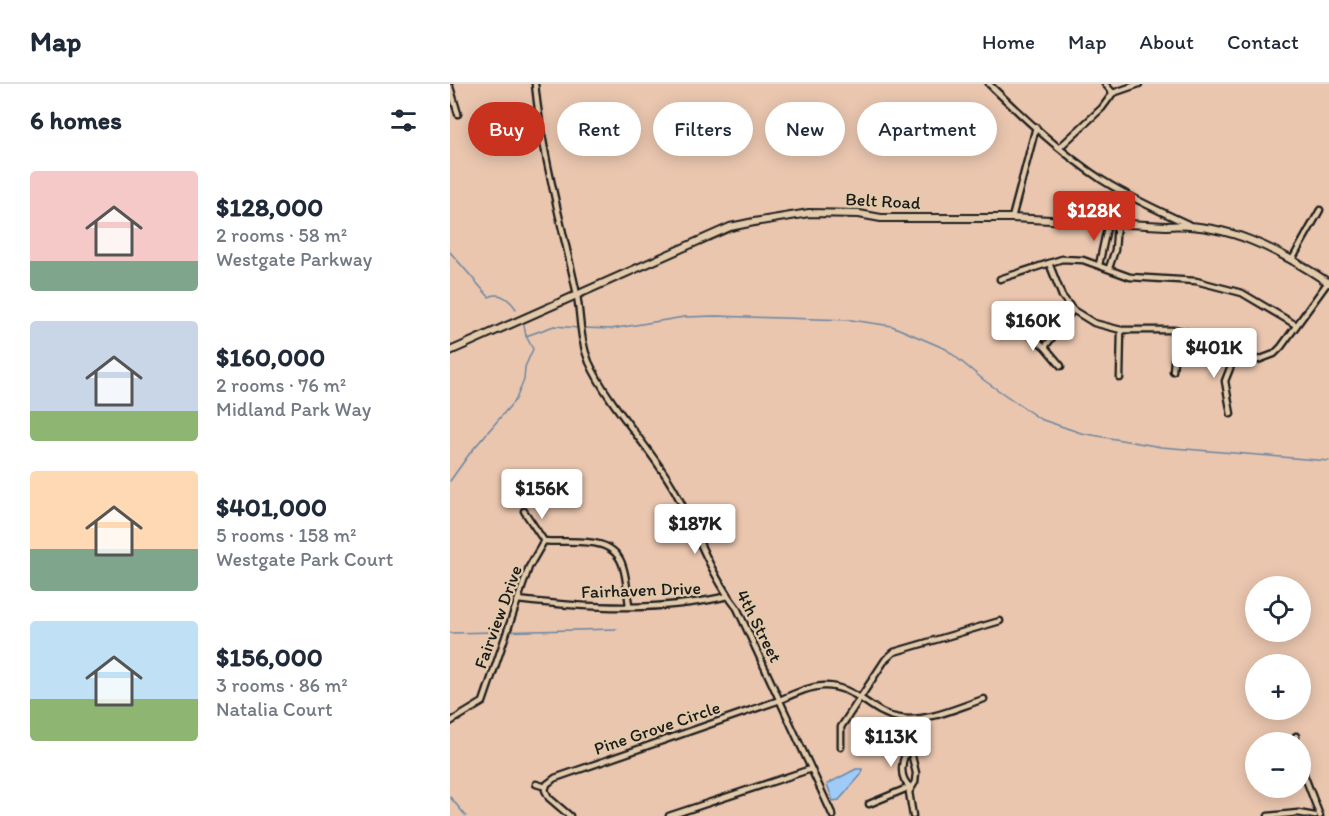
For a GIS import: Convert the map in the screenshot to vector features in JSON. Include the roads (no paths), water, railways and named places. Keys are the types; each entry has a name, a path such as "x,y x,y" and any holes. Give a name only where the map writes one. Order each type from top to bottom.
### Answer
{"street":[{"name":"4th Street","path":"535,84 548,169 577,294 578,316 589,362 670,483 728,596 737,608 833,816"},
{"path":"989,84 1036,127 1101,179 1155,210 1188,224"},
{"path":"1105,84 1113,93"},
{"path":"1060,147 1102,108 1113,93 1139,84"},
{"path":"450,87 458,114"},
{"path":"1012,218 1036,127"},
{"path":"1293,258 1320,210"},
{"name":"Belt Road","path":"450,351 730,227 809,213 859,214 881,218 1012,218 1117,224 1188,224 1245,238 1293,258 1328,282"},
{"path":"1099,265 1108,223"},
{"path":"1109,268 1115,250 1117,224"},
{"path":"1000,279 1049,263 1072,259 1109,268 1130,277 1196,282 1242,293 1296,325"},
{"path":"1049,263 1062,296 1072,310 1094,323 1121,330 1177,330 1209,337 1238,348 1252,358 1266,358 1281,347 1328,282"},
{"path":"1045,347 1072,310"},
{"path":"1018,327 1045,347 1061,366"},
{"path":"1120,378 1121,330"},
{"path":"1173,370 1177,330"},
{"path":"1231,414 1225,381 1238,348"},
{"path":"524,511 544,541 594,543 611,549 623,566 629,605"},
{"name":"Fairview Drive","path":"450,722 483,702 529,567 544,541"},
{"name":"Fairhaven Drive","path":"518,600 589,608 678,604 728,596"},
{"path":"841,747 841,727 885,660 894,652 1000,621"},
{"name":"Pine Grove Circle","path":"546,787 555,777 780,700 809,687 828,685 848,689 880,712 909,720"},
{"path":"869,804 910,787 915,782 916,773 910,747 909,720 925,718 984,699"},
{"path":"910,747 902,762 906,783 910,787 913,816"},
{"path":"669,816 811,769"},
{"path":"536,784 546,787 549,798 570,816"},
{"path":"1311,793 1320,816"},
{"path":"1268,816 1298,813 1315,816"}],"water":[{"path":"856,769 862,769 861,775 839,800 833,801 827,784"}],"waterway":[{"path":"450,252 489,297 493,295 504,297 516,309"},
{"path":"584,328 611,329 684,317 715,316 851,320 892,326 946,349 985,381 1040,419 1081,433 1161,447 1329,461"},
{"path":"450,481 470,453 516,399 533,349 526,336 524,325"},
{"path":"526,336 554,326 579,328"},
{"path":"450,633 617,629"},
{"path":"450,797 466,816"}]}
